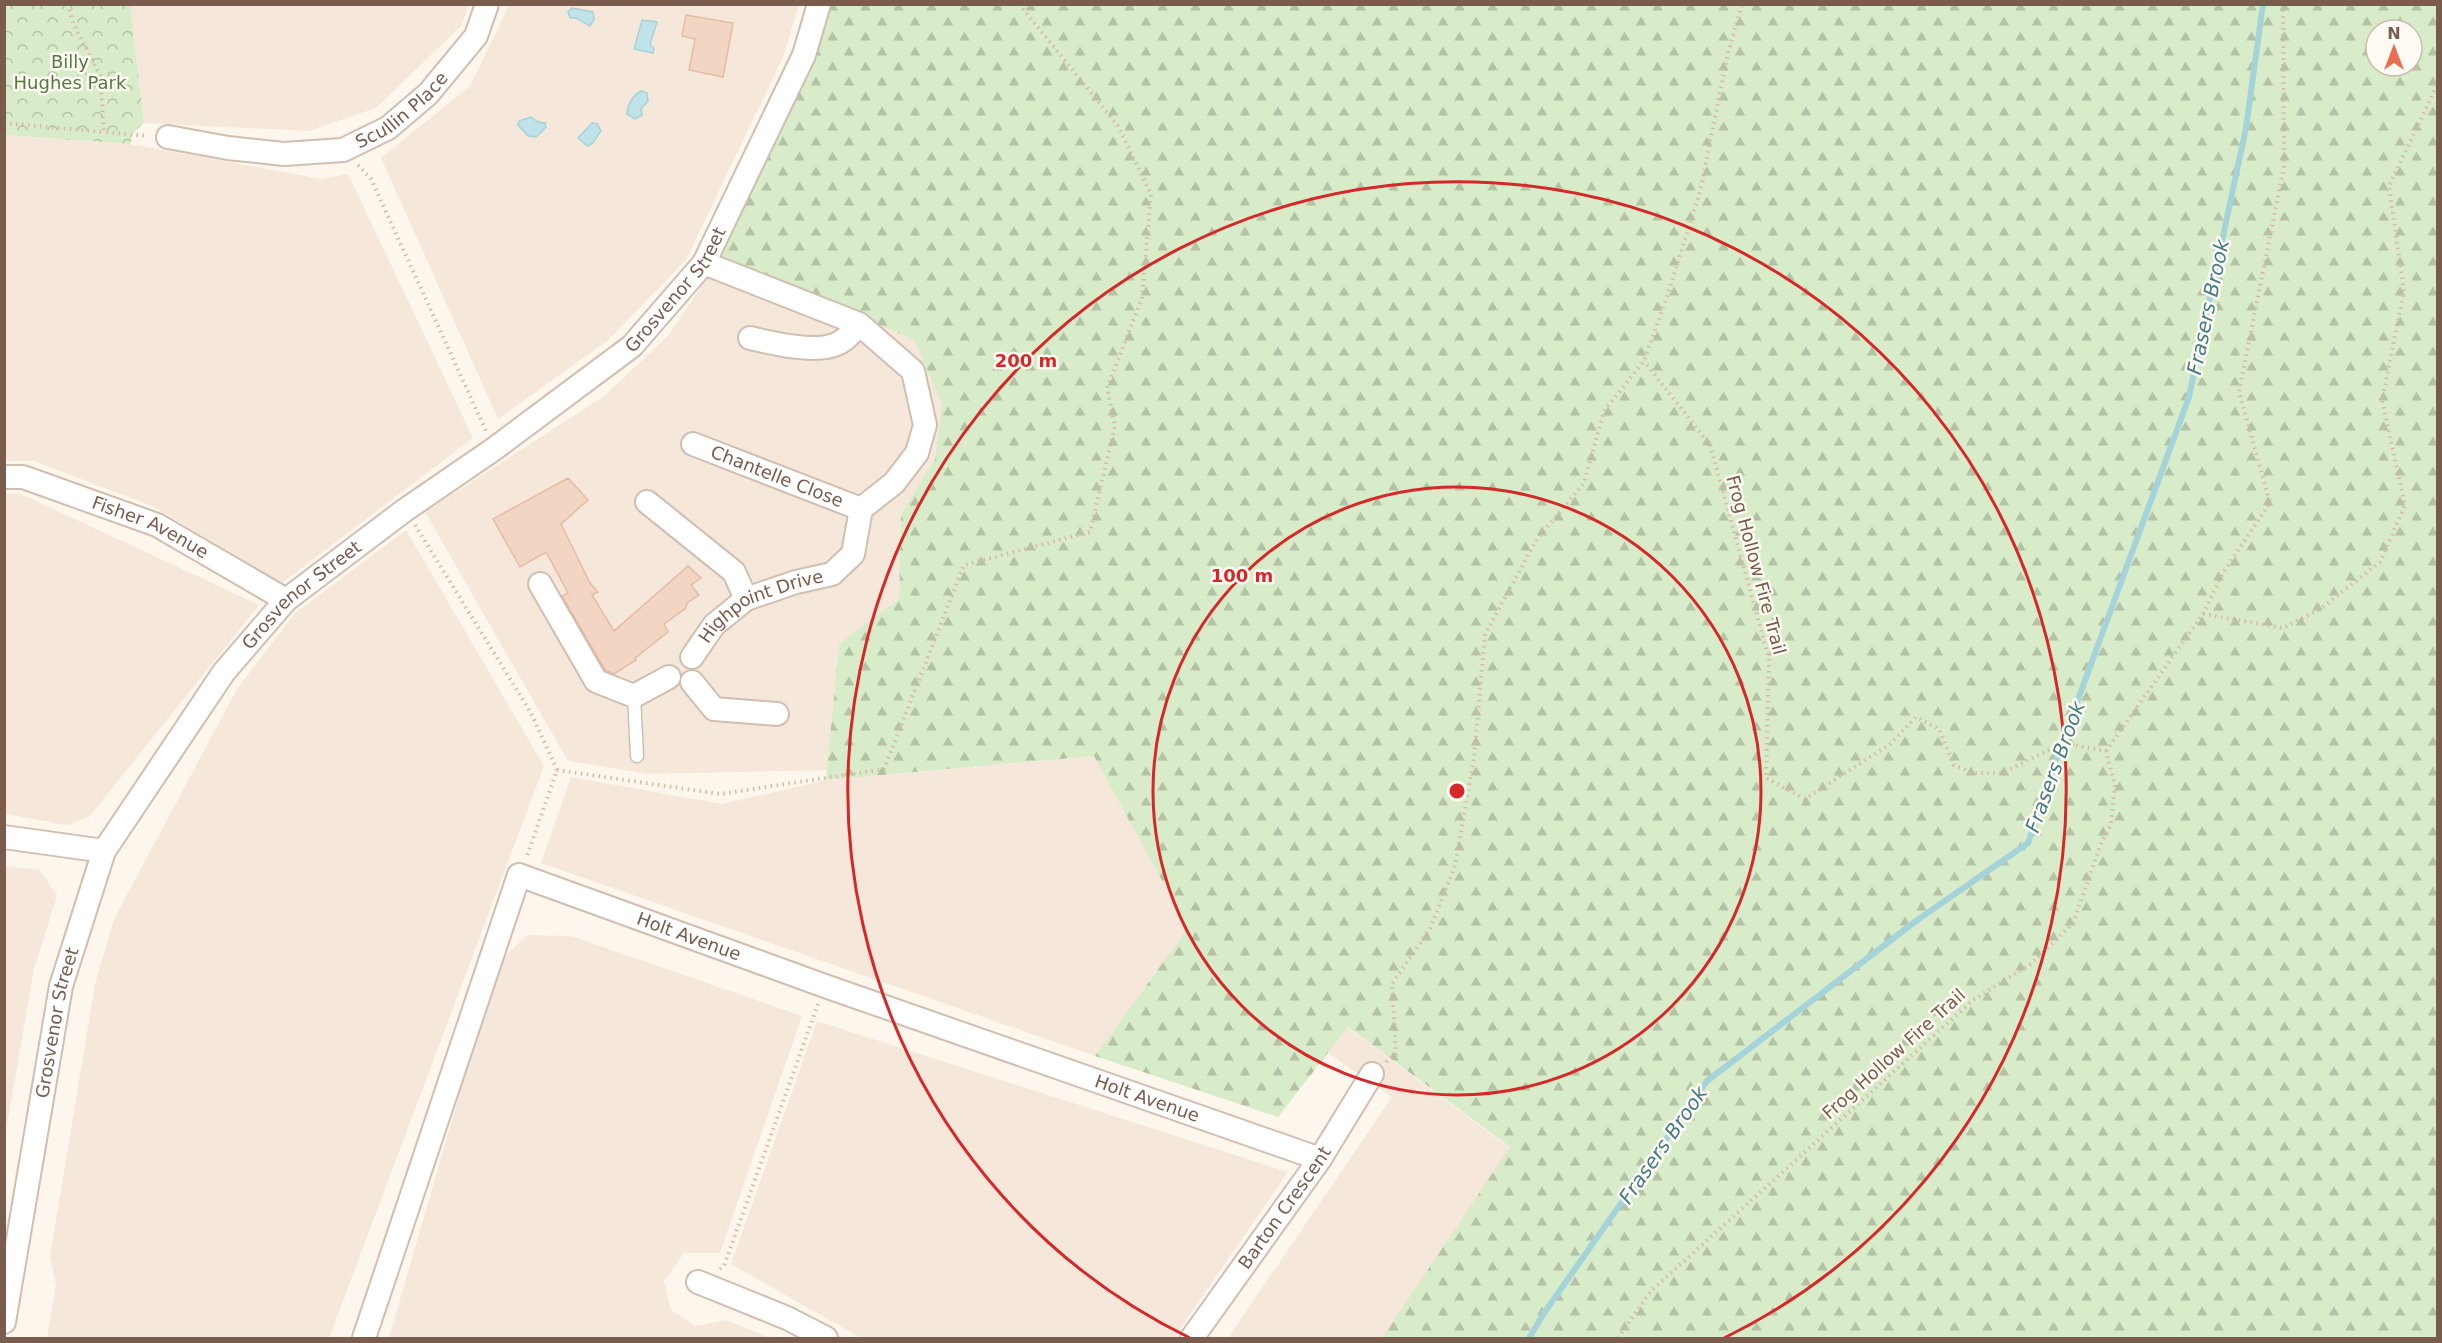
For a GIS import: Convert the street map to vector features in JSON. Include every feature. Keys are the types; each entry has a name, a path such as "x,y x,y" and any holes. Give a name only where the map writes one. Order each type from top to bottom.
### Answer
{"street":[{"name":"Scullin Place","path":"168,137 228,148 285,154 344,150 388,128 428,94 476,36 487,4"},
{"name":"Grosvenor Street","path":"4,1322 61,986 104,851 224,672 286,600 405,510 494,448 632,346 704,264 804,55 819,4"},
{"path":"704,264 859,324 913,371 925,424 917,453 894,483 861,509"},
{"path":"750,338 775,344 833,346 843,341 859,324"},
{"name":"Chantelle Close","path":"693,444 861,509"},
{"name":"Fisher Avenue","path":"4,477 23,477 157,525 286,600"},
{"path":"647,502 734,572 746,600"},
{"name":"Highpoint Drive","path":"692,657 714,626 746,600 796,582 832,574 853,554 861,509"},
{"path":"540,584 596,681 634,696 669,677"},
{"path":"682,655 692,657 698,670 692,682 687,685 677,684 669,677 668,666 673,658 682,655"},
{"path":"692,682 714,709 777,714"},
{"path":"4,837 104,851"},
{"path":"364,1338 519,875"},
{"name":"Holt Avenue","path":"519,875 825,986 1320,1159"},
{"name":"Barton Crescent","path":"1192,1338 1320,1159 1372,1074"},
{"path":"698,1282 787,1318 826,1338"}],"lane":[{"path":"634,696 637,756"}],"path":[{"path":"68,4 72,23 100,75 104,132"},
{"path":"556,770 720,794 884,769 964,565 1090,532 1115,426 1107,388 1142,298 1151,194 1118,126 1019,4"},
{"path":"1372,1074 1396,1054 1392,984 1430,929 1455,866 1474,758 1485,634 1537,539 1584,483 1604,411 1644,361 1700,192 1728,53 1742,4"},
{"path":"2106,751 2203,614 2224,571 2270,503 2239,392 2284,166 2283,4"},
{"path":"2203,614 2283,628 2319,610 2380,562 2405,505 2382,400 2404,291 2389,186 2438,83"},
{"path":"4,123 168,137"},
{"path":"371,179 494,448"},
{"name":"Frog Hollow Fire Trail","path":"1618,1338 1650,1292 1973,1000 2031,964 2073,923 2102,841 2111,824 2115,786 2106,751 2062,743 2003,773 1973,773 1954,765 1939,729 1916,717 1889,745 1805,799 1766,778 1769,659 1710,445 1644,361"},
{"path":"405,510 531,713 556,770 538,827 519,875"},
{"path":"724,1266 825,986"}],"shaded area":[{"path":"130,5 469,5 461,26 376,108 308,131 144,123"},
{"path":"509,5 799,5 783,57 686,260 607,341 498,419 381,158 470,86"},
{"path":"5,135 130,144 321,179 348,174 473,438 282,583 152,506 34,461 5,461"},
{"path":"722,256 914,340 942,405 935,459 901,514 899,599 839,644 827,770 647,774 568,761 425,512 604,396 668,336"},
{"path":"19,493 259,605 90,816 67,825 5,814 4,494"},
{"path":"406,530 544,766 329,1338 47,1338 56,1285 50,1256 95,984 114,919 237,689 294,614"},
{"path":"1095,756 1188,928 1095,1056 541,863 571,777 722,804 826,780"},
{"path":"5,866 40,870 57,896 34,969 5,1137"},
{"path":"527,935 571,936 802,1016 720,1253 684,1253 664,1281 671,1310 696,1326 726,1320 770,1338 389,1338 497,964"},
{"path":"817,1021 1288,1172 1174,1338 861,1338 731,1264"},
{"path":"1347,1027 1510,1148 1382,1338 1228,1338 1392,1097 1328,1053"}],"green space":[{"name":"Billy Hughes Park","path":"5,4 130,5 144,123 134,132 130,144 5,135"},
{"path":"826,5 2437,5 2437,1338 1382,1338 1510,1147 1348,1027 1278,1117 1095,1056 1188,928 1094,756 826,780 839,644 899,599 901,514 935,459 942,405 914,340 722,256"}],"water":[{"path":"572,8 593,12 594,19 590,26 576,18 570,18 568,12"},
{"path":"642,20 657,22 650,45 654,48 653,53 634,49"},
{"path":"641,91 647,93 648,101 641,109 642,115 635,119 627,114 627,111 633,98"},
{"path":"531,117 538,122 545,123 546,127 536,137 528,136 518,125 519,121"},
{"path":"592,123 597,124 601,131 592,144 587,146 578,138"}],"building":[{"path":"686,15 733,23 723,77 689,70 695,39 682,36"},
{"path":"568,478 588,500 561,524 590,583 598,592 592,595 614,631 688,566 701,578 691,585 699,595 664,624 668,632 635,658 636,660 614,674 605,670 562,596 568,593 546,552 520,567 493,519"}],"waterway":[{"name":"Frasers Brook","path":"1529,1338 1544,1313 1707,1081 1916,921 2028,843 2062,743 2189,397 2246,128 2263,4"}]}
